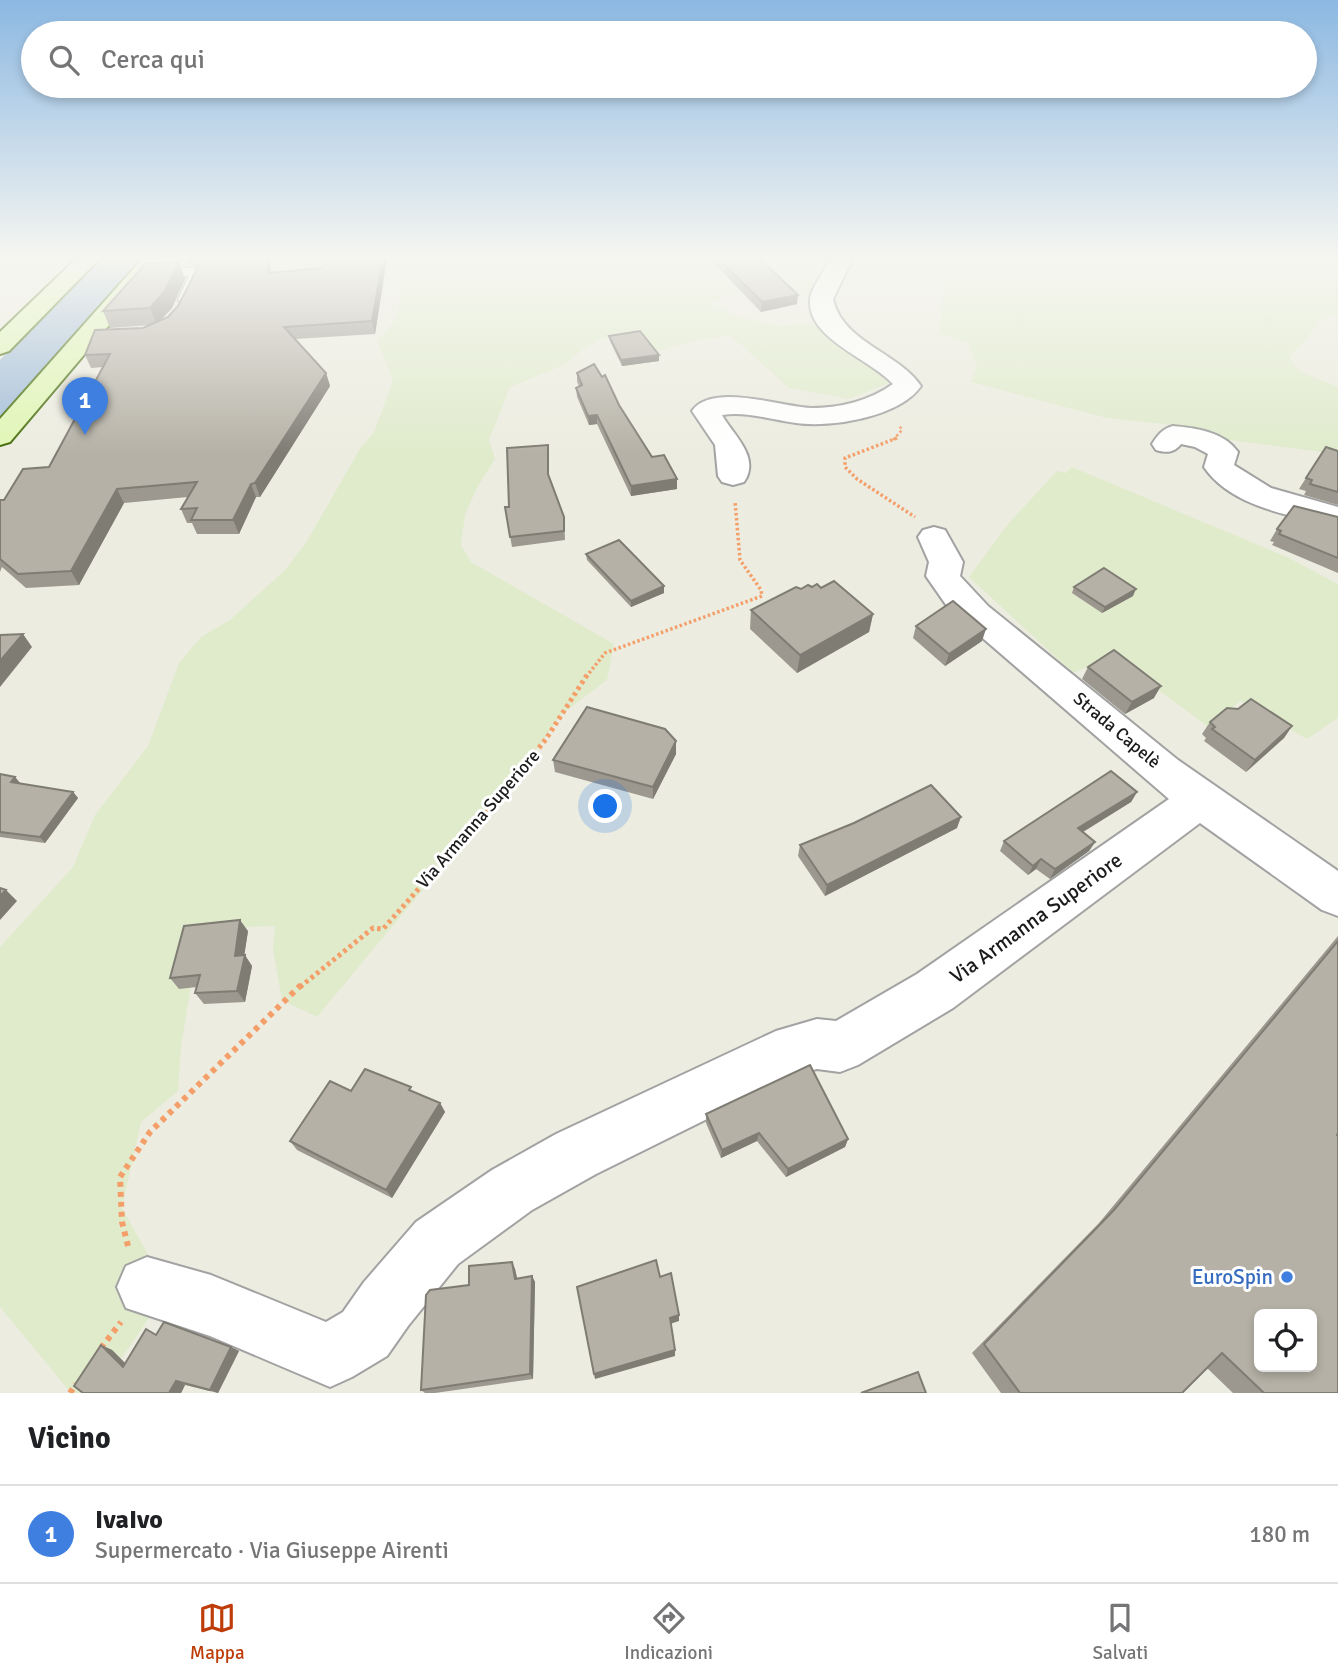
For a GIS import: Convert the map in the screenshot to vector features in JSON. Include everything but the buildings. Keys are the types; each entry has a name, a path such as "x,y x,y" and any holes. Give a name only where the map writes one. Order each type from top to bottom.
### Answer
{"main road":[{"path":"0,346 24,323"},
{"path":"0,436 104,323"}],"street":[{"path":"733,476 730,444 706,411 715,407 740,407 821,417 839,416 908,386 900,376 869,355 832,323"},
{"path":"1167,444 1173,435 1195,436 1212,442 1223,452 1219,467 1233,481 1279,504 1338,517"},
{"name":"Strada Capelè","path":"934,537 947,562 943,576 946,583 976,613 1140,752 1200,799 1338,896"},
{"name":"Via Armanna Superiore","path":"147,1287 211,1306 330,1355 365,1334 386,1304 438,1243 512,1190 588,1148 794,1048 817,1044 840,1047 935,990 999,947 1200,799"}],"path":[{"path":"864,407 898,423 902,430 897,438 845,458 845,467 857,479 926,526 934,537"},
{"name":"Via Armanna Superiore","path":"147,1287 133,1267 130,1255 122,1222 120,1177 150,1132 311,976 373,928 383,929 501,796 546,739 588,672 605,653 762,596 761,590 740,560 733,476"},
{"path":"93,1360 147,1287"},
{"path":"70,1393 77,1382"}],"green space":[{"path":"392,323 765,323 779,326 818,323 897,380 849,399 789,388 730,335 687,342 655,352 647,341 631,332 601,339 583,349 566,364 510,387 489,440 495,459 465,514 461,545 471,562 614,644 607,680 561,715 523,769 317,1017 282,1000 273,950 275,926 200,929 181,1047 178,1091 141,1122 122,1208 168,1290 98,1393 71,1393 0,1307 0,947 73,867 95,815 148,746 179,663 201,637 230,620 286,569 307,541 361,447 374,432 393,380 377,340"},
{"path":"941,323 1317,323 1308,338 1289,357 1299,371 1338,387 1338,454 1207,437 1182,426 1107,418 971,382 977,366 969,344 940,333"},
{"path":"1072,467 1287,557 1338,584 1338,718 1307,739 1240,701 1210,728 1113,657 1073,673 969,577 1008,524 1057,471 1066,473"}],"water":[{"path":"36,323 89,323 0,421 0,360"}],"place":[{"name":"IvaIvo","path":"85,435"},
{"name":"EuroSpin","path":"1287,1277"}]}
